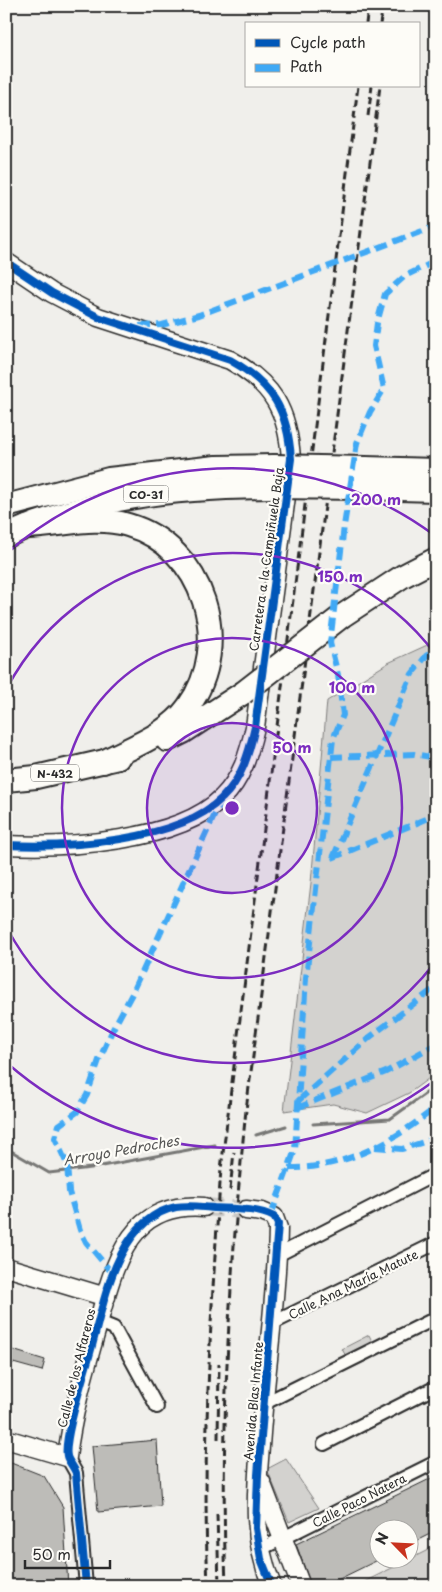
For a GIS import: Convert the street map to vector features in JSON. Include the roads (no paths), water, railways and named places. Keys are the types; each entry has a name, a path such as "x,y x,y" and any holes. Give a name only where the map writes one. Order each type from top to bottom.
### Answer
{"highway":[{"name":"CO-31","path":"6,515 38,499 109,479 168,471 216,467 272,477 364,478 436,470"},
{"name":"CO-31","path":"6,536 61,514 101,502 148,493 210,488 272,477"},
{"name":"CO-31","path":"364,478 436,490"},
{"path":"6,506 38,499"},
{"path":"27,527 50,526 82,520 108,520 129,525 149,533 166,544 193,575 203,594 209,616 210,640 207,666 200,686 189,707 178,719 164,729 103,762"},
{"path":"103,762 135,754 183,732 243,693 342,616 403,576 436,559"},
{"name":"N-432","path":"6,780 36,777 103,762"}],"street":[{"name":"Carretera a la Campiñuela Baja","path":"6,262 52,293 98,317 230,360 244,368 259,379 280,406 290,439 291,459 255,727 250,753 232,787 212,807 198,815 171,827 145,834 73,845 6,845"},
{"path":"276,1256 436,1174"},
{"name":"Calle de los Alfareros","path":"67,1456 73,1414 106,1297 113,1274 130,1240 150,1219 177,1207 204,1207"},
{"name":"Avenida Blas Infante","path":"246,1210 262,1212 274,1217 278,1228 263,1404 256,1528 259,1550 272,1586"},
{"name":"Calle Ana María Matute","path":"270,1324 436,1243"},
{"path":"6,1267 106,1297"},
{"path":"263,1404 436,1318"},
{"path":"99,1322 114,1328 157,1408"},
{"path":"324,1444 436,1387"},
{"path":"6,1439 67,1456 73,1464 76,1473 86,1586"},
{"name":"Calle Paco Natera","path":"282,1539 436,1462"},
{"name":"Avenida Blas Infante","path":"258,1475 301,1586"},
{"path":"259,1550 282,1539"}],"waterway":[{"name":"Arroyo Pedroches","path":"313,1124 390,1119 436,1086"},
{"name":"Arroyo Pedroches","path":"256,1135 286,1126"},
{"name":"Arroyo Pedroches","path":"6,1148 49,1173 91,1168 215,1145"}],"tunnel":[{"path":"204,1207 246,1210"}],"railway":[{"path":"366,22 368,6"},
{"path":"380,22 383,6"},
{"path":"208,1586 206,1534 207,1430 211,1325 221,1169 358,88"},
{"path":"368,116 372,88"},
{"path":"226,1586 224,1526 225,1407 235,1229 246,1110 380,88"},
{"path":"230,1190 234,1152"},
{"path":"218,1439 219,1364"},
{"path":"217,1514 219,1586"}]}
